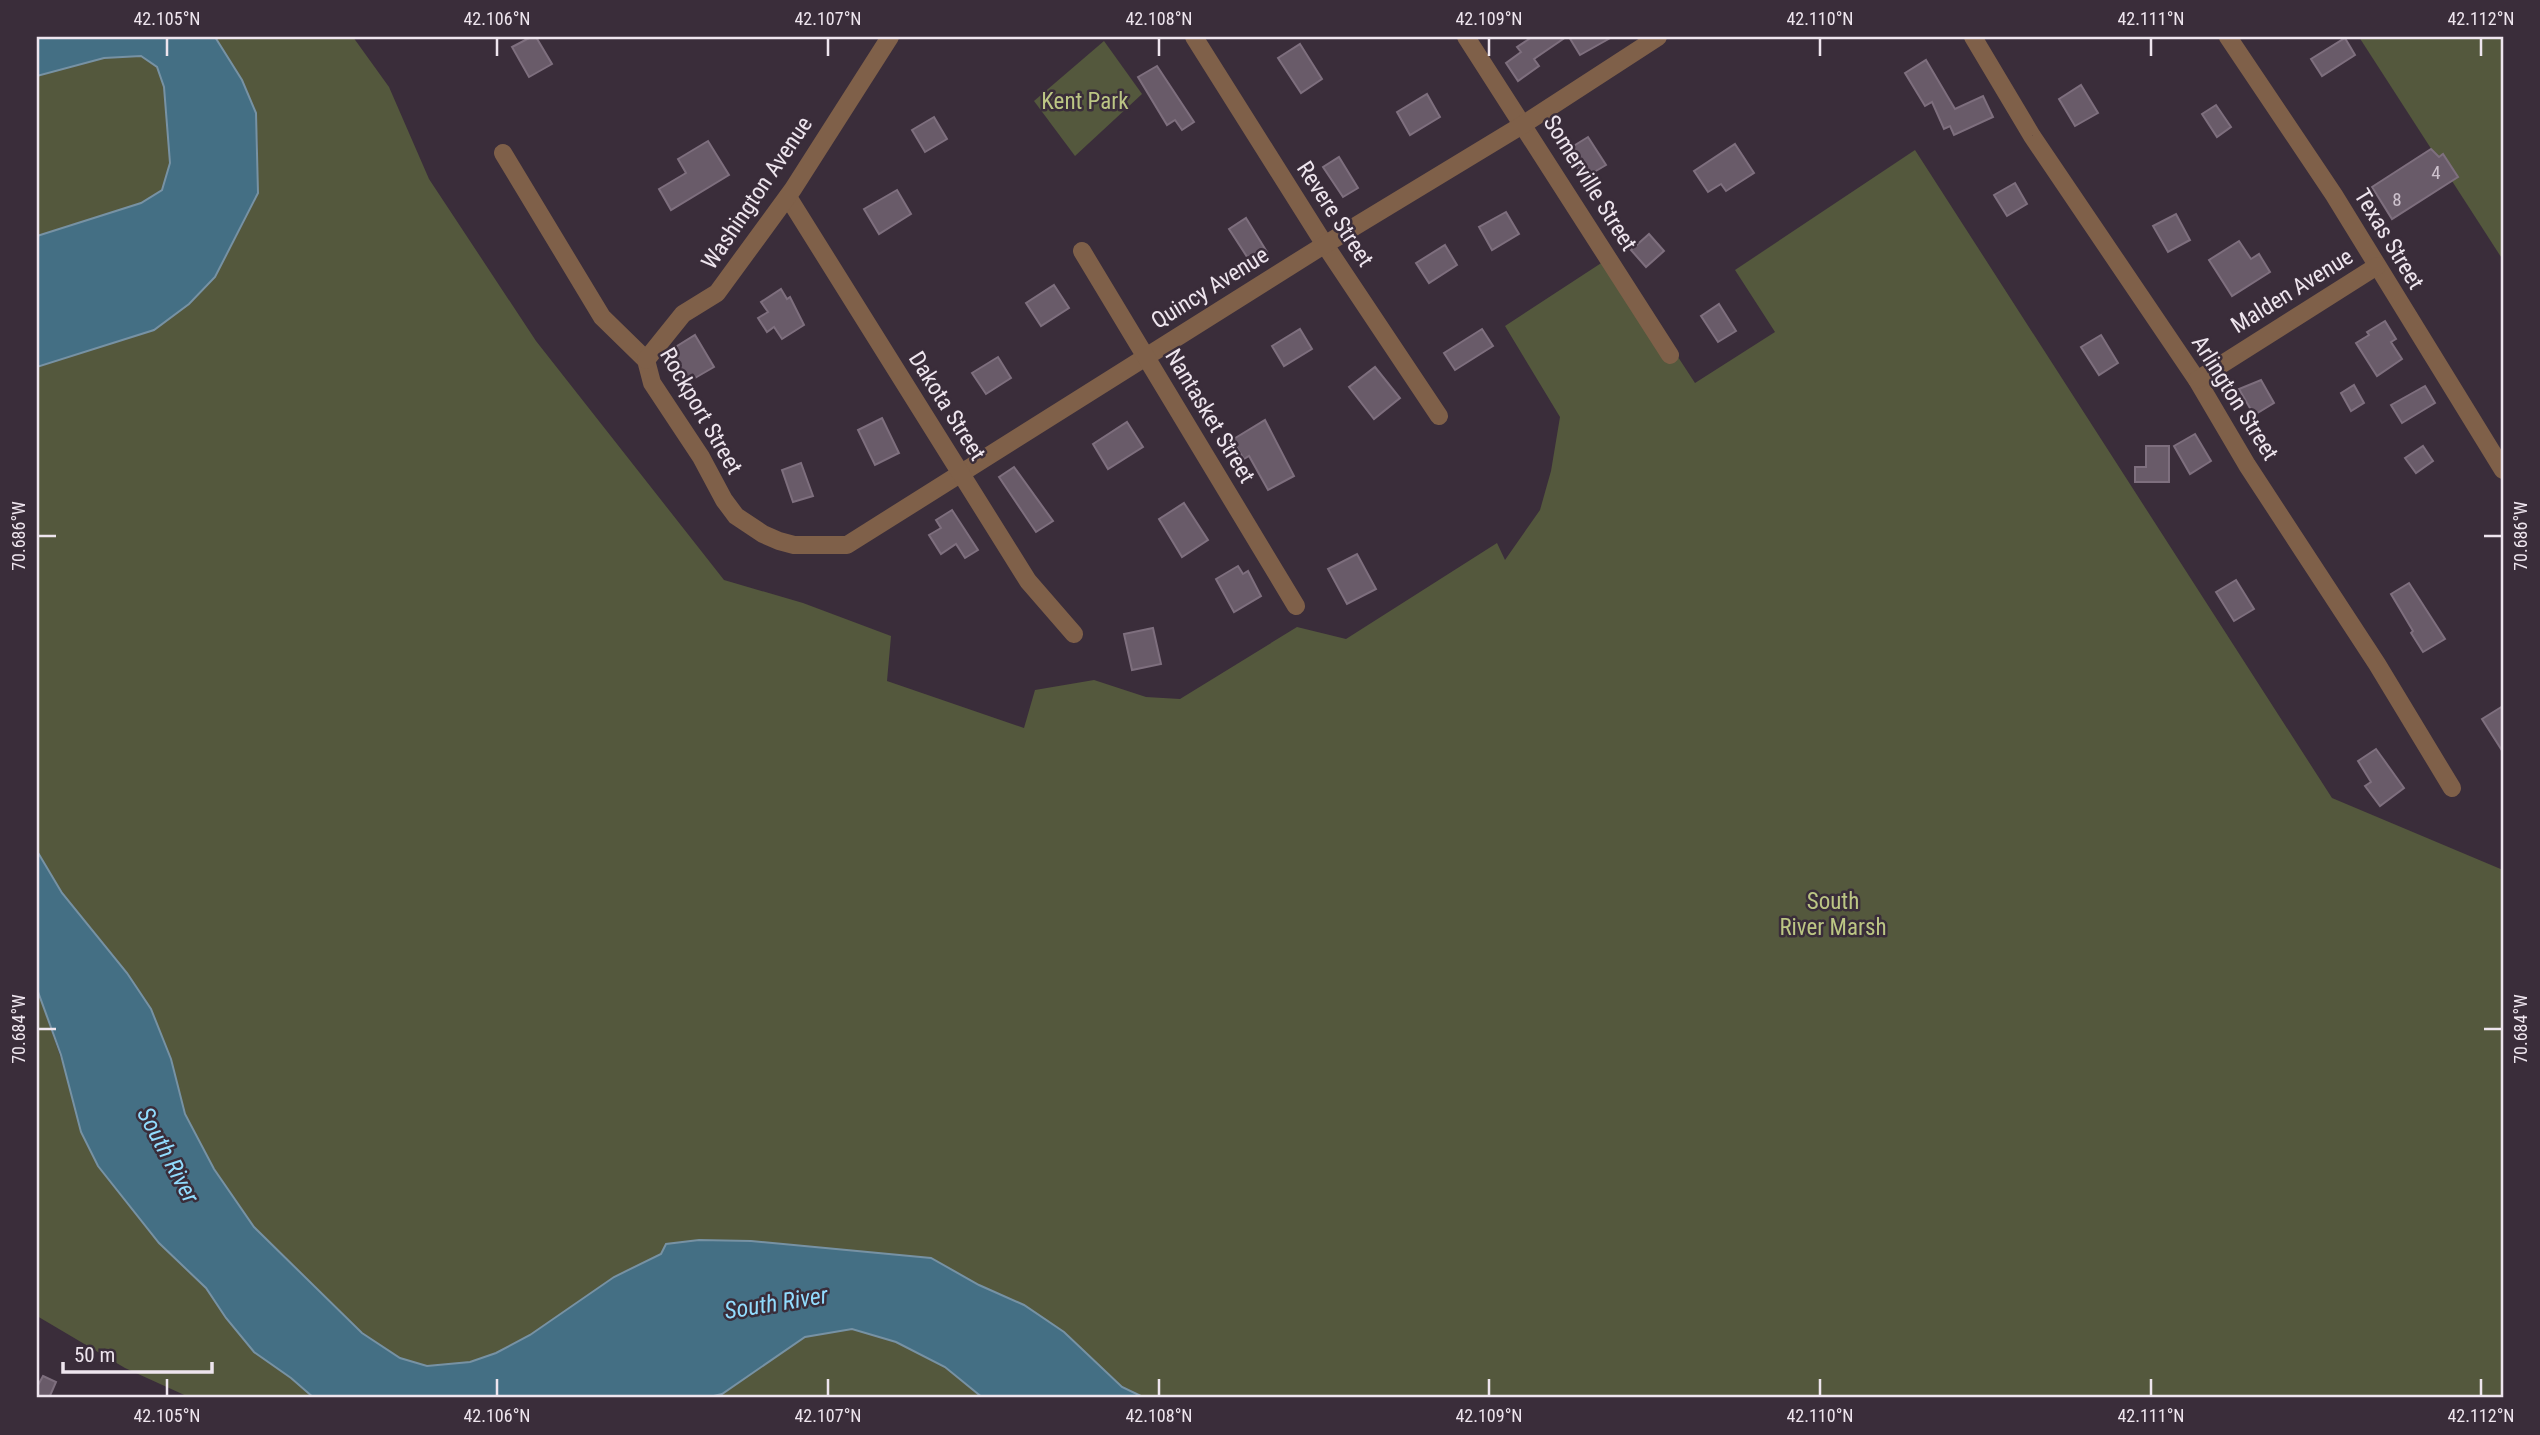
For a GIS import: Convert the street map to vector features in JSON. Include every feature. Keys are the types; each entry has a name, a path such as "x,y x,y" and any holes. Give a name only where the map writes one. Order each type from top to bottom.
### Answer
{"street":[{"name":"Washington Avenue","path":"646,360 683,314 717,293 788,197 890,37"},
{"name":"Revere Street","path":"1194,37 1325,245 1439,416"},
{"name":"Somerville Street","path":"1466,37 1670,355"},
{"name":"Quincy Avenue","path":"778,541 794,545 847,545 1325,245 1524,124 1658,37"},
{"name":"Arlington Street","path":"1973,37 2032,136 2197,380 2247,465 2377,664 2452,788"},
{"name":"Texas Street","path":"2228,37 2334,195 2503,470"},
{"name":"Rockport Street","path":"503,153 602,317 646,360 652,383 701,457 724,500 736,516 778,541"},
{"name":"Dakota Street","path":"788,197 1028,581 1074,634"},
{"name":"Nantasket Street","path":"1082,251 1296,606"},
{"name":"Malden Avenue","path":"2197,380 2377,266"}],"green space":[{"name":"South River Marsh","path":"215,37 353,37 389,87 429,179 536,341 724,580 803,603 891,636 887,681 1024,728 1035,690 1094,680 1146,697 1180,699 1297,627 1346,639 1497,543 1505,560 1540,510 1551,471 1560,417 1505,326 1612,256 1695,383 1775,332 1735,270 1915,150 2332,798 2503,870 2503,1398 1145,1398 1122,1387 1064,1332 1024,1305 979,1285 871,1252 751,1241 699,1240 661,1254 614,1277 530,1335 496,1353 470,1362 427,1366 400,1358 362,1333 254,1227 214,1169 185,1114 171,1059 151,1009 127,973 62,893 37,851 37,367 154,330 189,304 215,277 244,222 258,153 256,113 242,80"},
{"path":"2359,37 2503,37 2503,260"},
{"name":"Kent Park","path":"1104,41 1142,94 1075,156 1034,101"},
{"path":"141,56 157,67 164,87 170,163 162,190 141,203 37,236 37,76 104,58"},
{"path":"37,989 98,1166 159,1243 206,1288 226,1318 314,1398 191,1398 125,1368 37,1316"},
{"path":"852,1329 896,1342 945,1367 983,1398 705,1398 722,1394 805,1337"}],"water":[{"path":"37,37 215,37 242,80 256,113 258,193 215,277 189,304 154,330 37,367 37,236 141,203 162,190 170,163 164,87 157,67 141,56 104,58 37,76"},
{"name":"South River","path":"37,851 62,893 127,973 151,1009 171,1059 185,1114 214,1169 254,1227 362,1333 400,1358 427,1366 470,1362 496,1353 530,1335 614,1277 661,1254 666,1244 699,1240 751,1241 931,1258 979,1285 1024,1305 1064,1332 1122,1387 1145,1398 983,1398 945,1367 896,1342 852,1329 805,1337 722,1394 705,1398 314,1398 254,1352 206,1288 159,1243 98,1166 81,1132 61,1055 37,989"}],"building":[{"path":"536,37 552,64 529,77 512,47"},
{"path":"1532,37 1566,37 1534,59 1539,66 1518,81 1506,63 1521,52 1517,47"},
{"path":"1569,37 1612,37 1580,55"},
{"path":"2345,38 2355,55 2322,76 2311,59"},
{"path":"1300,44 1322,79 1301,93 1278,58"},
{"path":"1926,60 1955,109 1983,96 1993,117 1954,135 1950,126 1944,129 1932,102 1925,106 1905,73"},
{"path":"1157,66 1194,122 1182,130 1175,120 1167,125 1138,77"},
{"path":"2081,85 2098,113 2075,126 2059,99"},
{"path":"1427,94 1440,117 1410,135 1397,112"},
{"path":"2216,105 2231,127 2217,137 2202,114"},
{"path":"934,117 947,139 925,152 912,130"},
{"path":"1588,137 1606,165 1584,178 1567,150"},
{"path":"708,141 729,175 671,210 659,189 686,173 678,159"},
{"path":"1735,144 1754,173 1726,191 1721,184 1708,192 1694,171"},
{"path":"2431,149 2439,157 2443,154 2458,177 2392,219 2372,187"},
{"path":"1339,157 1358,188 1343,197 1323,167"},
{"path":"2015,183 2027,204 2007,216 1994,195"},
{"path":"897,190 911,214 879,234 864,209"},
{"path":"1506,212 1519,234 1492,250 1479,227"},
{"path":"2176,214 2190,240 2168,252 2153,226"},
{"path":"1246,218 1267,252 1251,263 1229,229"},
{"path":"1649,234 1664,251 1646,267 1631,250"},
{"path":"2239,241 2251,259 2259,254 2270,272 2232,296 2209,260"},
{"path":"1445,245 1457,265 1429,283 1416,263"},
{"path":"1054,285 1069,308 1041,326 1026,303"},
{"path":"781,289 787,299 790,297 804,325 782,339 774,327 767,332 758,318 768,312 761,302"},
{"path":"1719,304 1736,331 1718,342 1701,316"},
{"path":"2385,321 2396,339 2391,342 2402,359 2377,376 2356,343 2369,335 2367,332"},
{"path":"1300,329 1312,349 1284,366 1272,346"},
{"path":"1482,329 1493,346 1455,370 1444,353"},
{"path":"695,335 714,367 688,382 669,351"},
{"path":"2101,335 2118,363 2099,375 2081,347"},
{"path":"998,357 1011,378 986,394 972,373"},
{"path":"1375,367 1400,398 1374,419 1349,387"},
{"path":"2261,380 2274,403 2254,415 2239,389"},
{"path":"2354,385 2364,403 2351,411 2341,393"},
{"path":"2425,386 2435,403 2402,423 2391,405"},
{"path":"882,418 899,453 875,465 858,430"},
{"path":"1265,420 1294,476 1268,490 1249,456 1244,459 1232,440"},
{"path":"1127,422 1143,447 1108,469 1093,444"},
{"path":"2195,434 2211,461 2190,474 2174,446"},
{"path":"2146,446 2169,446 2169,482 2135,482 2135,467 2146,467"},
{"path":"2423,446 2433,461 2416,473 2405,458"},
{"path":"801,463 813,496 793,502 782,470"},
{"path":"1014,467 1053,521 1036,532 999,477"},
{"path":"1184,503 1208,540 1182,557 1159,519"},
{"path":"952,510 978,550 965,558 956,544 941,554 929,535 941,528 936,520"},
{"path":"1357,554 1376,589 1347,604 1328,569"},
{"path":"1238,566 1243,574 1248,571 1261,596 1234,612 1216,579"},
{"path":"2236,580 2254,609 2234,621 2216,592"},
{"path":"2409,583 2445,639 2423,652 2391,594"},
{"path":"1153,628 1161,664 1132,670 1124,634"},
{"path":"2503,706 2503,752 2482,719"},
{"path":"2376,749 2404,788 2380,806 2365,786 2371,782 2358,761"},
{"path":"43,1376 56,1382 49,1398 37,1398 37,1387"}]}
